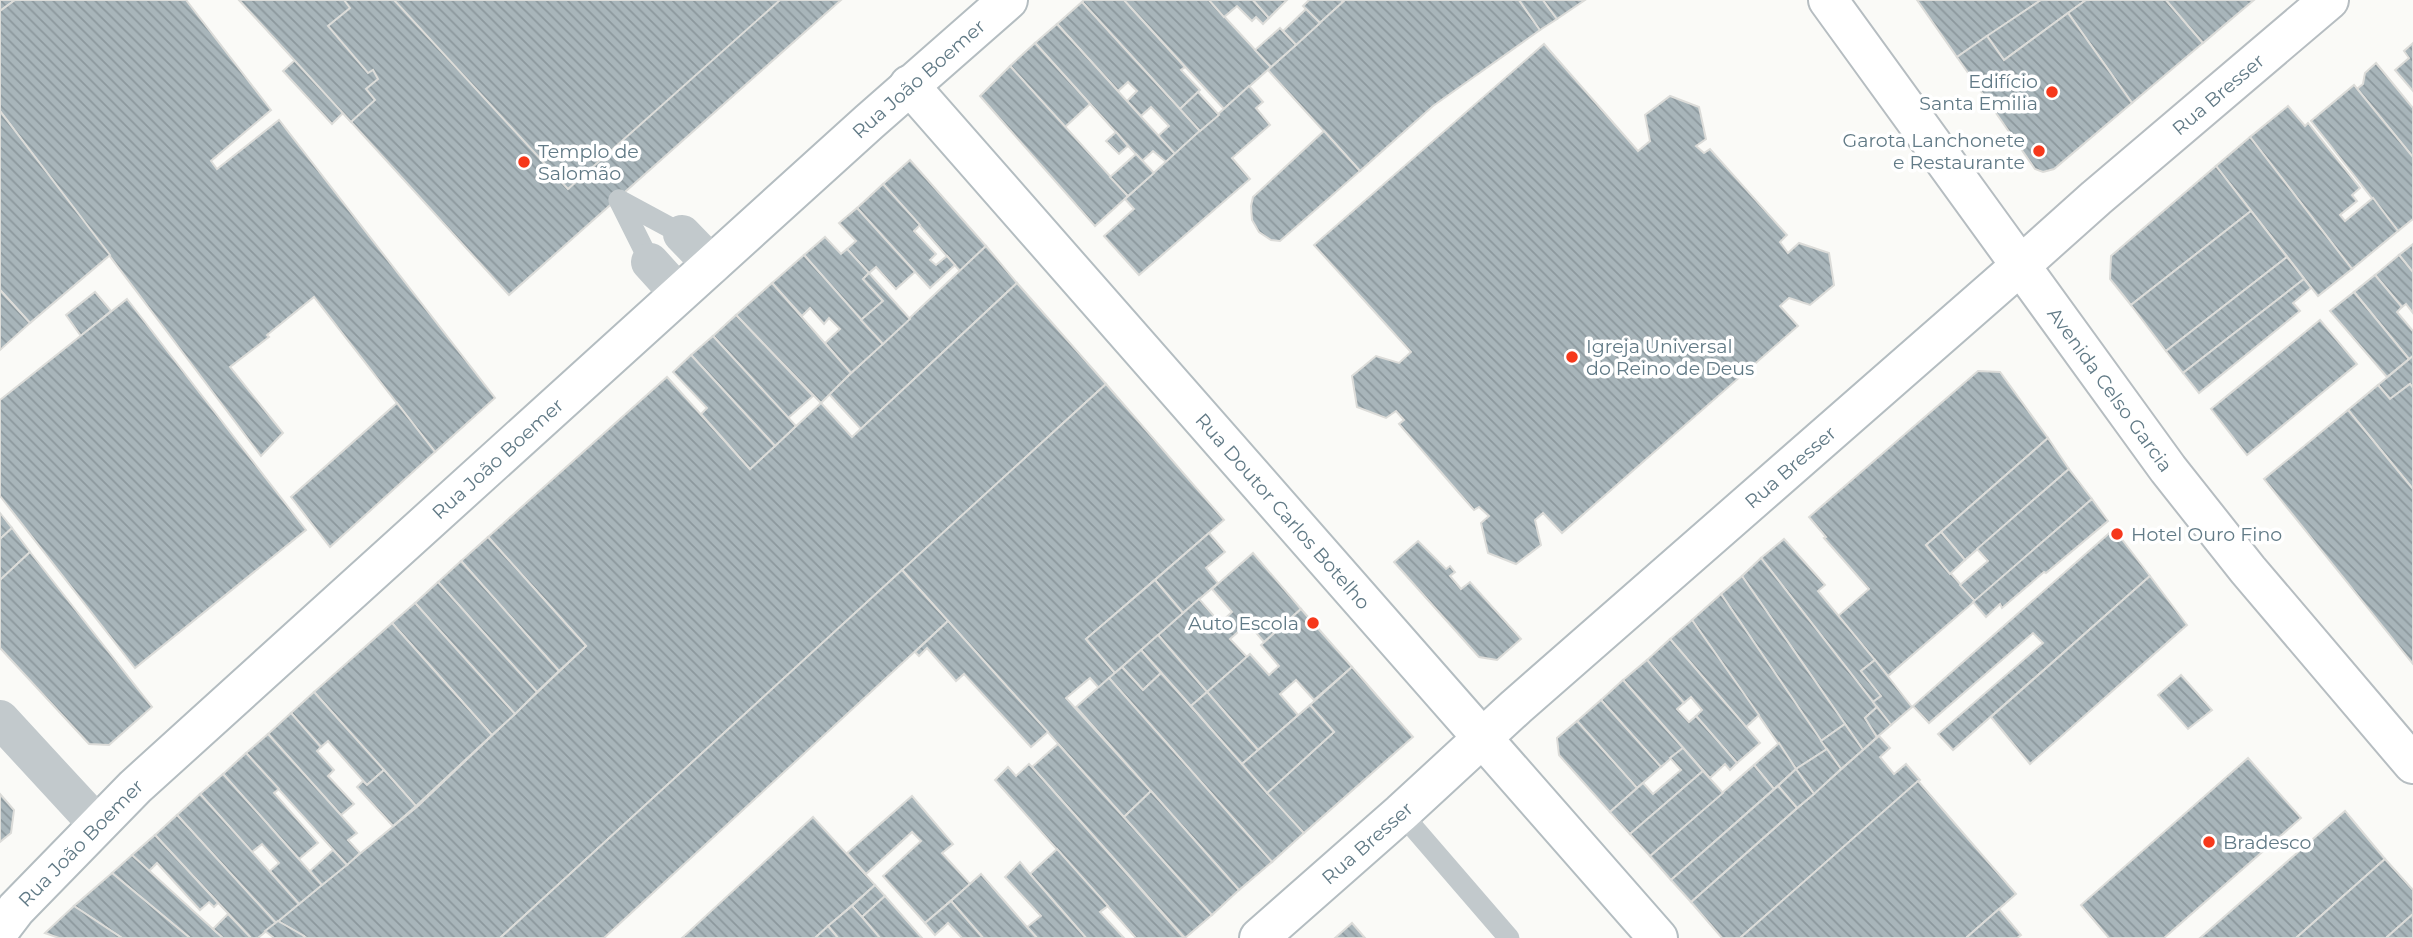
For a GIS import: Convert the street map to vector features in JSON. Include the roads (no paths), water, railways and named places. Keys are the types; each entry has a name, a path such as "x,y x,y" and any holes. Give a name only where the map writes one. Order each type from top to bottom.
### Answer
{"main road":[{"name":"Rua João Boemer","path":"0,930 9,916 97,824 909,85 1008,0"},
{"name":"Avenida Celso Garcia","path":"1828,0 2168,469 2240,560 2413,764"},
{"name":"Rua Bresser","path":"1259,938 2096,198 2329,0"},
{"name":"Rua Doutor Carlos Botelho","path":"909,85 1658,938"}],"street":[{"path":"682,234 712,265"},
{"path":"650,262 680,294"},
{"path":"0,719 97,824"}],"lane":[{"path":"650,262 618,200 682,234"},
{"path":"1402,813 1509,938"}],"place":[{"name":"Edifício Santa Emilia","path":"2052,92"},
{"name":"Garota Lanchonete e Restaurante","path":"2039,151"},
{"name":"Templo de Salomão","path":"524,162"},
{"name":"Igreja Universal do Reino de Deus","path":"1572,357"},
{"name":"Hotel Ouro Fino","path":"2117,534"},
{"name":"Auto Escola","path":"1313,623"},
{"name":"Bradesco","path":"2209,842"}]}
